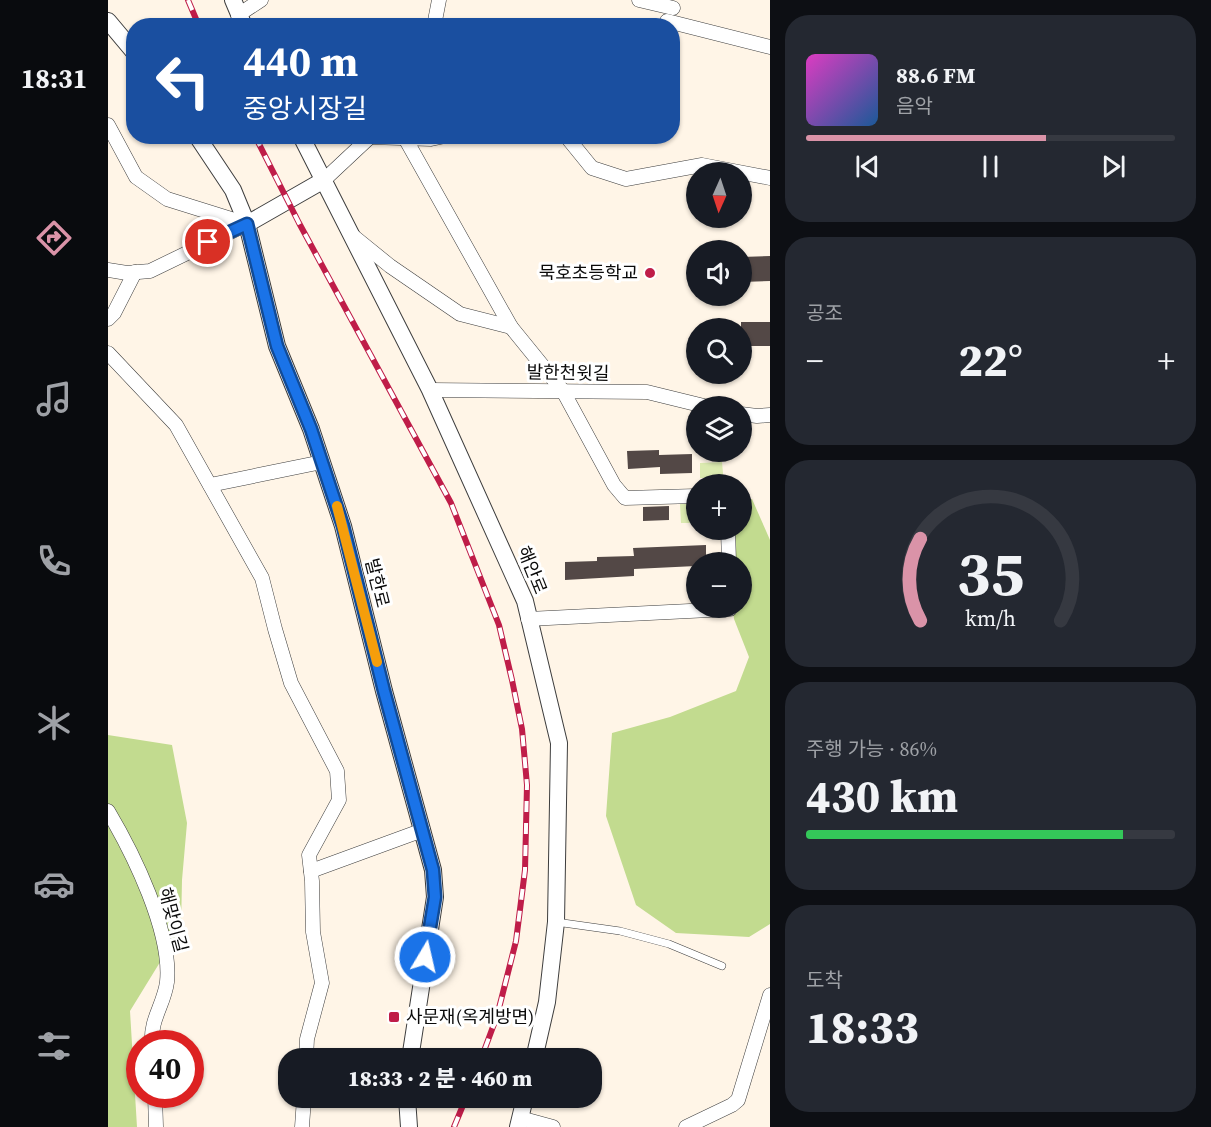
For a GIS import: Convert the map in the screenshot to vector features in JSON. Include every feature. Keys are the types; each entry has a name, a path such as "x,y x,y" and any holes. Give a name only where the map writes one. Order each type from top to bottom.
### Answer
{"street":[{"path":"238,13 261,0"},
{"path":"436,18 439,0"},
{"path":"639,0 670,14 770,47"},
{"path":"108,21 126,42"},
{"path":"108,125 136,177 167,199 247,224"},
{"name":"발한로","path":"202,144 233,190 247,224 277,346 311,429 343,526 384,691 433,870 435,897 412,1048"},
{"name":"해안로","path":"305,144 430,390 525,601 559,743 556,922 547,1002 537,1048"},
{"path":"108,270 127,273 150,270 247,224 324,180 363,144"},
{"path":"408,144 512,327 563,391 614,485 625,498 686,496"},
{"path":"572,144 592,168 626,179 702,165 770,178"},
{"path":"351,234 390,266 460,314 512,327"},
{"path":"108,319 114,313 135,272"},
{"path":"108,353 176,425 262,578 291,683 337,771 339,800 309,855 313,932 322,983 307,1048"},
{"name":"발한천윗길","path":"430,390 647,392 686,402"},
{"path":"752,416 770,415"},
{"path":"210,485 322,462"},
{"path":"528,619 686,611"},
{"name":"해맞이길","path":"108,811 147,888 162,934 167,983 152,1030"},
{"path":"311,871 423,830"},
{"path":"686,1127 738,1100 770,995"},
{"path":"155,1108 156,1127"},
{"path":"302,1127 303,1108"},
{"path":"408,1108 409,1127"},
{"path":"519,1122 553,1127"}],"lane":[{"path":"556,922 620,931 669,944 722,966"}],"green space":[{"path":"722,462 723,474 700,474 700,463"},
{"path":"752,499 770,540 770,924 749,937 676,933 636,905 606,816 612,733 670,717 736,691 749,657 734,618 752,618 752,552 727,552 726,540 752,540"},
{"path":"680,504 686,504 686,523 681,523"},
{"path":"108,735 172,745 187,823 181,928 130,1011 131,1030 126,1030 126,1108 136,1108 137,1127 108,1127"}],"building":[{"path":"770,256 770,281 752,282 752,257"},
{"path":"752,322 770,322 770,346 752,346"},
{"path":"659,450 659,455 686,454 686,462 692,462 692,473 660,474 660,467 628,469 627,451"},
{"path":"669,506 669,520 643,521 643,507"},
{"path":"706,545 706,552 686,552 686,566 634,569 634,576 565,580 565,562 597,561 597,557 634,556 633,548"}],"railway":[{"path":"188,0 196,18"},
{"path":"259,144 299,223 451,503 499,625 522,729 527,785 525,870 516,941 497,1016 485,1048"},
{"path":"454,1127 462,1108"}],"slow traffic":[{"path":"337,506 377,662"}],"place":[{"name":"묵호초등학교","path":"650,273"},
{"name":"사문재(옥계방면)","path":"394,1017"}],"route":[{"path":"208,242 247,224 277,346 311,429 343,526 384,691 433,870 435,897 425,957"}]}
